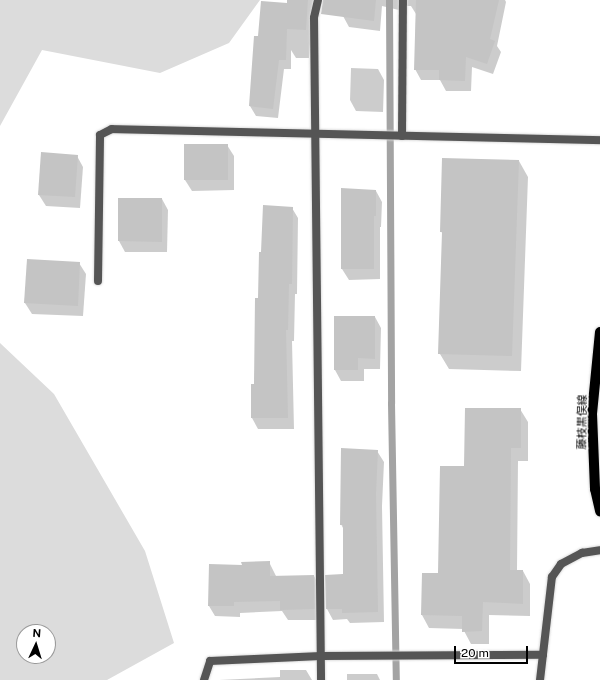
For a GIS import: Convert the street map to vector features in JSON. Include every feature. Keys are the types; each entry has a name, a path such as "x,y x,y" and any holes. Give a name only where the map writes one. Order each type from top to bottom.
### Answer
{"main road":[{"name":"藤枝黒俣線","path":"600,332 592,414 595,489 600,511"}],"street":[{"path":"318,0 314,18 321,680"},
{"path":"402,136 403,0"},
{"path":"98,281 100,135 112,130 600,140"},
{"path":"540,680 552,578 561,564 582,553 600,550"},
{"path":"204,680 210,661 321,656 543,655"}],"shaded area":[{"path":"0,0 260,0 229,43 160,73 42,50 0,126"},
{"path":"0,343 54,394 145,551 174,643 107,680 0,680"}],"building":[{"path":"287,0 308,0 306,30 287,29 286,60 279,60 273,109 249,106 254,36 258,36 261,1 287,3"},
{"path":"323,0 376,0 374,21 321,14"},
{"path":"416,0 499,0 490,39 495,41 487,64 466,57 465,81 439,80 439,70 414,70"},
{"path":"184,144 228,144 228,180 184,180"},
{"path":"41,152 78,155 75,197 38,195"},
{"path":"442,158 519,160 512,356 438,354 442,232 440,232"},
{"path":"341,188 376,190 376,216 374,216 374,269 341,269"},
{"path":"118,198 162,198 162,242 118,241"},
{"path":"263,205 293,207 292,284 289,284 288,330 286,330 288,418 251,418 251,384 254,384 255,298 258,298 259,252 261,252"},
{"path":"27,259 80,262 78,306 24,303"},
{"path":"334,316 375,316 375,359 358,358 358,370 334,370"},
{"path":"465,408 521,408 521,448 511,448 510,570 523,570 523,604 483,602 482,631 462,632 462,616 421,615 422,573 438,573 440,466 464,466"},
{"path":"341,448 378,450 376,494 378,612 342,613 342,609 326,609 325,575 343,574 343,525 340,525"},
{"path":"270,561 270,576 314,575 315,609 280,610 280,601 234,602 234,606 208,606 209,564 242,565 241,562"}],"waterway":[{"path":"389,0 391,403 396,680"}]}
